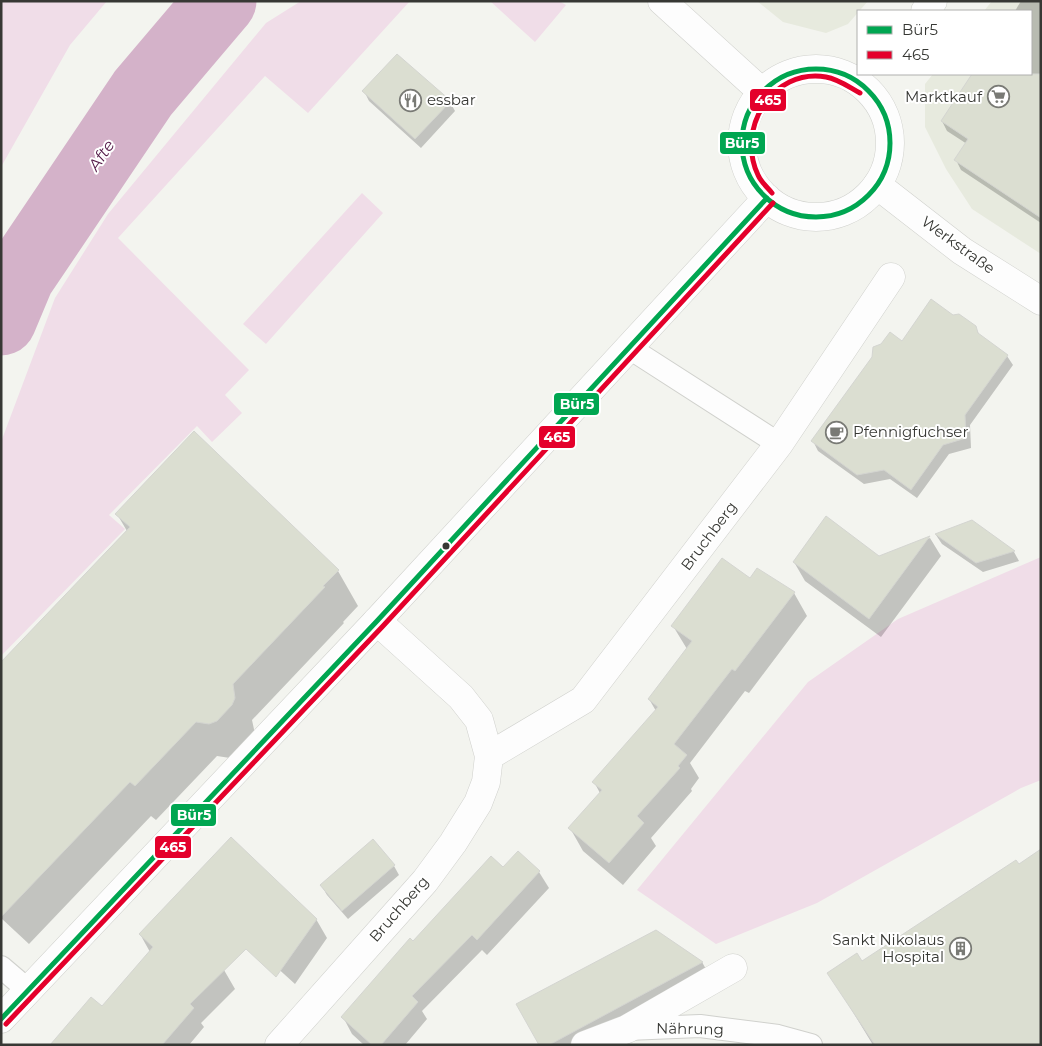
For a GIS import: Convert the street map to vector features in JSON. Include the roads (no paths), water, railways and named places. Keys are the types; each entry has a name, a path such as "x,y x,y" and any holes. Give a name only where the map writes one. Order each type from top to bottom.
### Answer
{"street":[{"path":"662,1 762,92"},
{"path":"801,70 831,71 870,80 888,122 891,144 887,166 877,185 864,200 846,211 826,217 805,216 791,212 767,198 752,180 744,158 743,134 749,111 762,92 780,78 801,70"},
{"name":"Werkstraße","path":"877,185 962,252 1041,301"},
{"path":"1,1019 377,621 767,198"},
{"name":"Bruchberg","path":"489,756 582,700 779,444 891,277"},
{"name":"Bruchberg","path":"279,1045 425,881 453,843 478,802 486,782 489,756 479,720 461,697 377,621"},
{"name":"Nährung","path":"585,1045 627,1029 733,968"}],"lane":[{"path":"628,348 779,444"},
{"path":"1,967 28,990"},
{"name":"Nährung","path":"627,1029 700,1026 778,1036 811,1045"}],"waterway":[{"name":"Afte","path":"1,320 19,277 143,93 221,1"}],"place":[{"name":"Marktkauf","path":"998,97"},
{"name":"essbar","path":"411,100"},
{"name":"Pfennigfuchser","path":"837,432"},
{"name":"Sankt Nikolaus Hospital","path":"960,949"}]}
